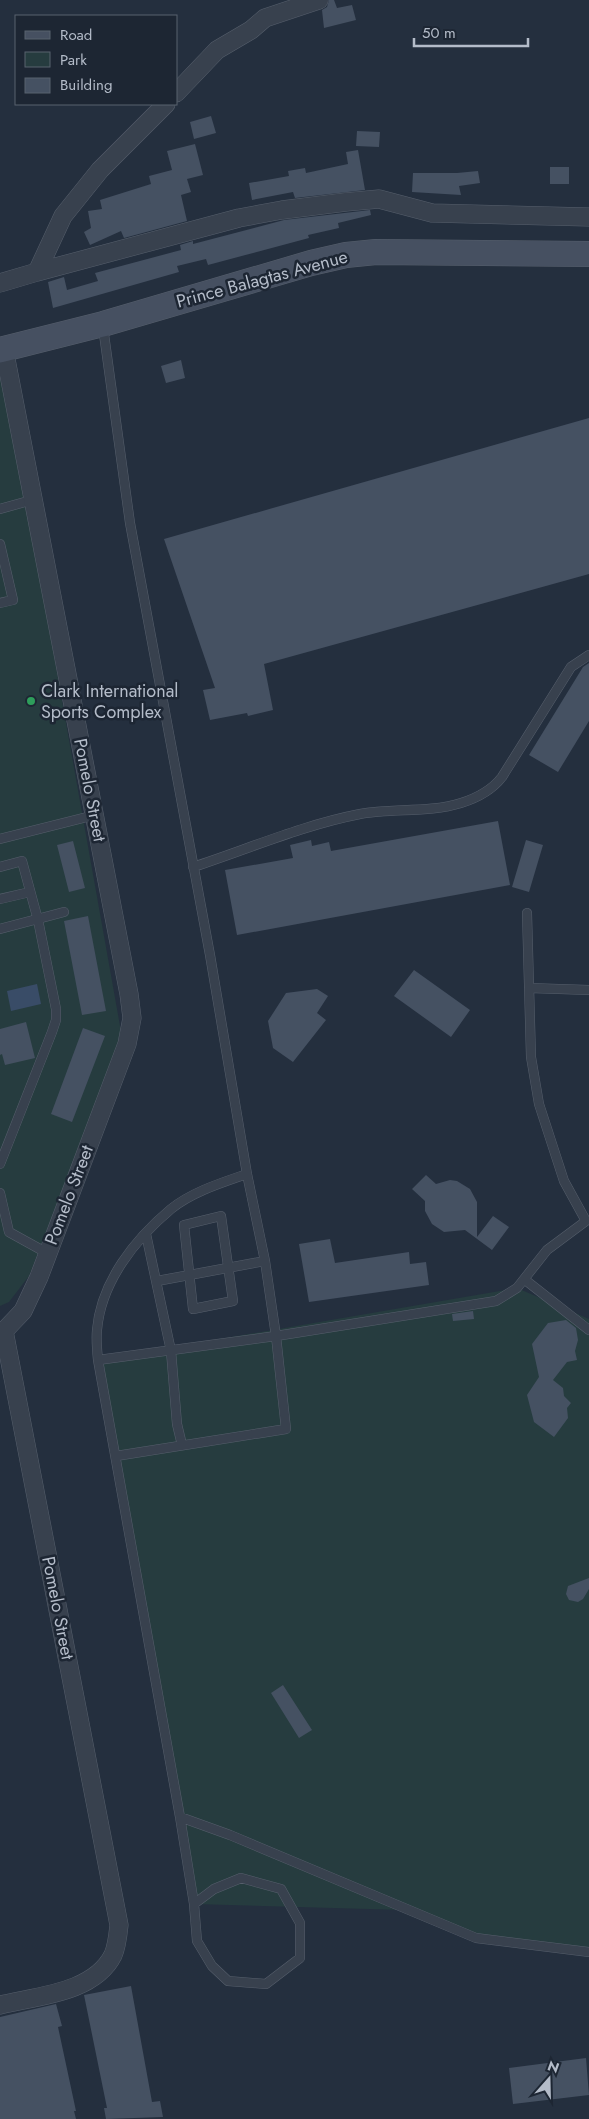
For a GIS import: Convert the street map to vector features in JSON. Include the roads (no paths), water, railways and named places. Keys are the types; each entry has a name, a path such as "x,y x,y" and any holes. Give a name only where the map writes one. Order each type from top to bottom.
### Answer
{"main road":[{"name":"Prince Balagtas Avenue","path":"2,349 103,324 311,263 346,255 398,252 589,254"}],"street":[{"path":"178,91 217,50 251,30 266,18 319,0"},
{"path":"37,272 63,216 100,170 165,105"},
{"path":"0,283 239,218 282,210 346,202 379,199 432,213 589,217"},
{"name":"Pomelo Street","path":"0,2005 83,1985 96,1977 106,1966 113,1954 119,1925 2,1331 23,1311 39,1277 127,1044 132,1018 95,815 32,500 20,430 2,349"}],"lane":[{"path":"103,324 130,523 193,867 246,1174 265,1261 276,1336 286,1428 116,1456"},
{"path":"0,509 32,500"},
{"path":"0,544 13,600 0,603"},
{"path":"193,867 317,825 378,811 442,807 463,802 488,792 502,776 571,667 589,655"},
{"path":"0,839 95,815"},
{"path":"0,867 22,861 38,920 56,1010 56,1020 0,1164"},
{"path":"0,899 30,892"},
{"path":"0,929 64,912"},
{"path":"98,1360 276,1336 496,1301 517,1288 547,1250 587,1220 564,1181 539,1104 531,1057 527,913"},
{"path":"529,988 589,990"},
{"path":"194,1904 214,1889 241,1878 280,1890 300,1923 300,1958 266,1984 228,1981 212,1966 197,1941 194,1904 180,1816 98,1360 96,1330 106,1291 124,1259 146,1234 172,1209 203,1191 246,1174"},
{"path":"0,1193 9,1232 47,1253"},
{"path":"220,1216 233,1301 194,1309 188,1275 184,1225 220,1216"},
{"path":"146,1234 171,1351 177,1424 182,1445"},
{"path":"156,1281 265,1261"},
{"path":"524,1279 589,1330"},
{"path":"180,1816 476,1938 589,1952"}],"water":[{"path":"37,984 41,1004 11,1011 7,991"}],"place":[{"name":"Clark International Sports Complex","path":"31,701"}]}
